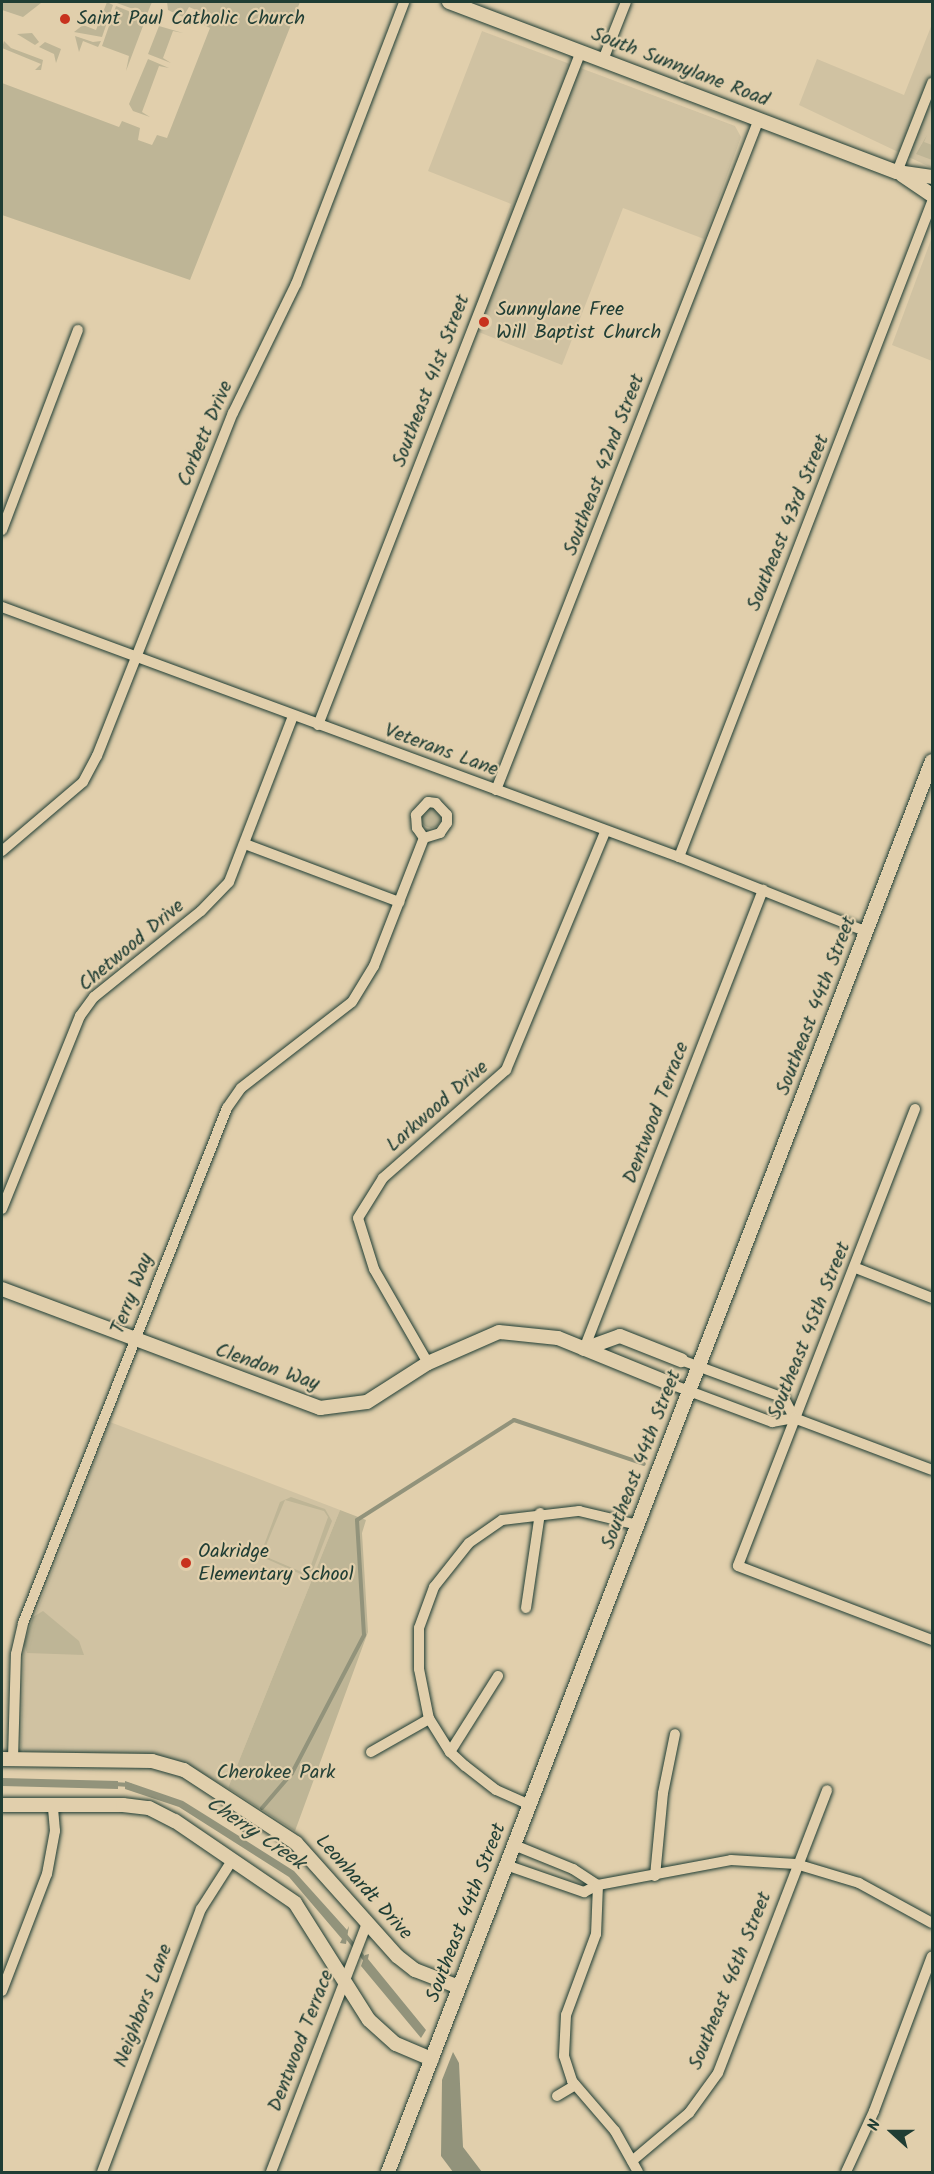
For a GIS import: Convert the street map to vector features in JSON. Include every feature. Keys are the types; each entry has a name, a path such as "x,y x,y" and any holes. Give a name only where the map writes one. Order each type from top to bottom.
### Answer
{"main road":[{"name":"South Sunnylane Road","path":"449,2 897,172 933,195"},
{"name":"South Sunnylane Road","path":"897,172 933,177"},
{"name":"Southeast 44th Street","path":"388,2172 933,761"},
{"name":"Clendon Way","path":"2,1289 135,1341 320,1408 367,1402 428,1363 500,1332 536,1333 584,1349 673,1385"},
{"path":"584,1349 620,1336 681,1360"},
{"path":"636,1370 645,1346"},
{"name":"Leonhardt Drive","path":"7,1759 152,1761 184,1770 296,1843 367,1923 415,1970 459,1987"},
{"path":"2,1805 149,1808 233,1859 295,1903 316,1931 343,1984 384,2036 432,2059"}],"street":[{"name":"Corbett Drive","path":"2,851 83,782 97,756 233,413 296,284 404,2"},
{"path":"603,60 626,2"},
{"name":"Southeast 41st Street","path":"318,725 580,51"},
{"path":"897,172 933,84"},
{"name":"Southeast 42nd Street","path":"496,790 759,119"},
{"name":"Southeast 43rd Street","path":"679,857 933,202"},
{"path":"2,530 78,330"},
{"name":"Veterans Lane","path":"2,608 605,832 679,857 867,932"},
{"name":"Chetwood Drive","path":"2,1209 80,1016 94,997 201,911 229,882 293,716"},
{"name":"Larkwood Drive","path":"428,1363 374,1269 358,1218 383,1178 506,1070 605,832"},
{"name":"Terry Way","path":"7,1759 16,1654 23,1623 227,1108 241,1088 352,1002 374,966 424,838"},
{"path":"245,844 399,902"},
{"name":"Dentwood Terrace","path":"584,1349 763,890"},
{"name":"Southeast 45th Street","path":"915,1108 856,1268 794,1418 738,1566 933,1640"},
{"path":"856,1268 933,1298"},
{"path":"681,1360 784,1398 794,1418"},
{"name":"Clendon Way","path":"673,1385 772,1422 794,1418 933,1470"},
{"path":"530,1805 496,1790 450,1752 429,1719 419,1669 418,1628 434,1587 469,1542 502,1520 540,1513 579,1511 638,1525"},
{"path":"526,1608 540,1513"},
{"path":"450,1752 498,1676"},
{"path":"371,1752 429,1719"},
{"path":"655,1876 663,1793 675,1734"},
{"name":"Southeast 46th Street","path":"632,2161 689,2113 718,2073 796,1864 827,1790"},
{"path":"2,1991 47,1874 55,1831 52,1806"},
{"path":"514,1845 580,1872 598,1885"},
{"name":"Neighbors Lane","path":"102,2172 195,1925 233,1859"},
{"path":"506,1865 584,1892 598,1885 731,1860 796,1864 858,1884 933,1923"},
{"path":"598,1885 596,1934 566,2015 564,2056 575,2085 615,2131 638,2172"},
{"name":"Dentwood Terrace","path":"271,2172 367,1923"},
{"path":"846,2172 874,2111 933,1956"},
{"path":"557,2096 575,2085"}],"shaded area":[{"path":"932,24 932,168 799,105 817,59 904,95"},
{"path":"482,31 735,126 741,137 704,239 623,208 562,365 466,327 511,204 428,171"},
{"path":"932,237 932,361 892,345"},
{"name":"Oakridge Elementary School","path":"110,1422 340,1510 228,1788 174,1759 29,1756 21,1748 24,1644"},
{"path":"2,1778 118,1781 118,1789 2,1786"},
{"path":"125,1781 183,1801 239,1836 249,1822 254,1825 245,1840 294,1871 347,1930 349,1926 346,1944 340,1943 342,1939 289,1877 179,1807 125,1789"},
{"path":"369,1954 368,1959 426,2030 421,2038 361,1966 365,1955"},
{"path":"453,2052 459,2063 463,2147 482,2172 453,2172 441,2156 442,2080"}],"green space":[{"path":"2,2 41,3 23,17 2,10"},
{"path":"107,2 113,5 102,37 74,32 83,25 96,30"},
{"path":"114,2 152,2 147,14"},
{"path":"167,2 300,2 190,280 2,215 2,83 119,127 122,121 140,128 138,140 152,145 157,135 167,138 210,28 200,23 203,13 189,7 183,17 168,10"},
{"path":"116,6 146,18 126,71 129,56 102,46"},
{"path":"159,26 183,33 173,31 163,58 171,63 148,54"},
{"path":"32,33 39,42 35,45 17,34"},
{"path":"75,36 93,42 101,41 98,47 83,41 79,52"},
{"path":"4,41 11,48 43,60 41,70 35,70 41,64 2,48"},
{"path":"45,42 61,49 56,63 54,54 39,47"},
{"path":"148,59 169,68 159,66 142,112 150,117 133,111 129,104"},
{"path":"927,135 924,142 932,145 932,160 916,154"},
{"path":"431,808 438,811 441,818 438,825 431,828 424,825 421,818 424,811"},
{"path":"291,1497 325,1509 332,1521 313,1570 305,1576 260,1556 280,1502","holes":["285,1500 324,1511 328,1517 310,1568 304,1573 262,1555"]},
{"name":"Cherokee Park","path":"340,1510 366,1520 362,1533 368,1632 295,1831 228,1788"},
{"path":"43,1611 79,1641 84,1655 27,1653 24,1644 33,1617"}],"waterway":[{"path":"262,1808 292,1773 364,1635 357,1520 514,1420 644,1464"},
{"name":"Cherry Creek","path":"114,1784 130,1785"},
{"name":"Cherry Creek","path":"346,1936 366,1961"}],"place":[{"name":"Saint Paul Catholic Church","path":"65,19"},
{"name":"Sunnylane Free Will Baptist Church","path":"484,322"},
{"name":"Oakridge Elementary School","path":"186,1563"}]}
